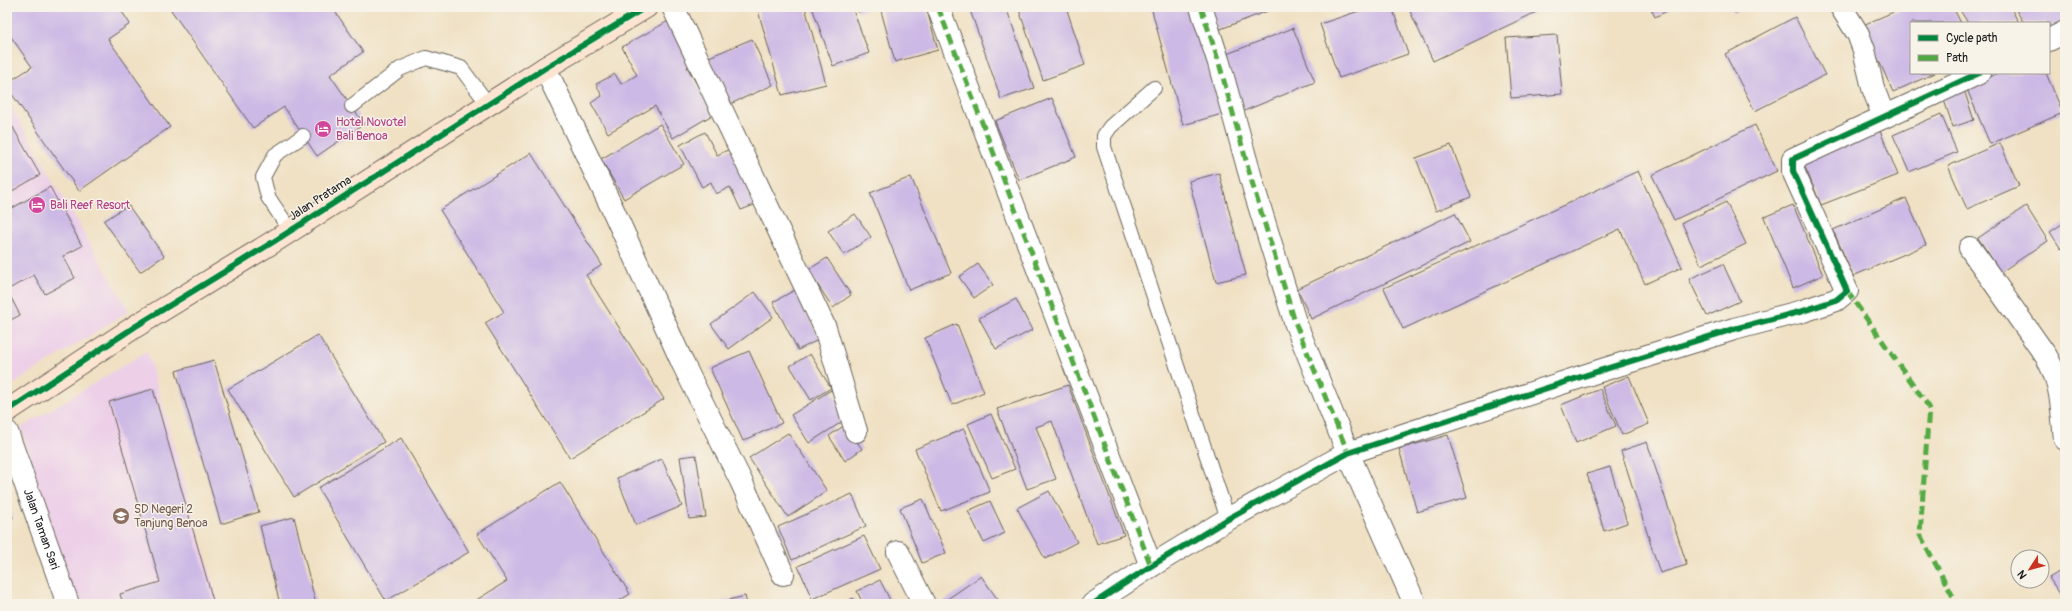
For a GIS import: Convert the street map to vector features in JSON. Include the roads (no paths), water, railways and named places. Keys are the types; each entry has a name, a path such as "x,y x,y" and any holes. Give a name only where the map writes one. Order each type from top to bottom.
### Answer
{"street":[{"name":"Jalan Pratama","path":"7,411 136,326 545,68 646,7"},
{"path":"673,7 825,328 856,431"},
{"path":"938,7 1150,566"},
{"path":"1201,7 1219,63 1254,189 1295,322 1348,453 1415,604"},
{"path":"1841,7 1860,39 1873,88 1884,117"},
{"path":"2050,40 2065,32"},
{"path":"545,68 614,212 683,364 741,481 783,574"},
{"path":"1093,604 1150,566 1228,519 1348,453 1599,371 1734,329 1803,311 1836,300 1847,291 1793,171 1792,161 1795,157 1977,74"},
{"path":"1970,248 2046,356 2055,373 2059,386 2065,439"},
{"name":"Jalan Taman Sari","path":"7,432 68,604"},
{"path":"898,552 924,604"}],"lane":[{"path":"352,106 400,70 426,58 461,68 488,104"},
{"path":"1154,88 1110,127 1104,136 1104,147 1228,519"},
{"path":"290,230 268,197 263,177 275,154 303,136"}],"place":[{"name":"Hotel Novotel Bali Benoa","path":"323,129"},
{"name":"Bali Reef Resort","path":"37,205"},
{"name":"SD Negeri 2 Tanjung Benoa","path":"121,516"}]}
